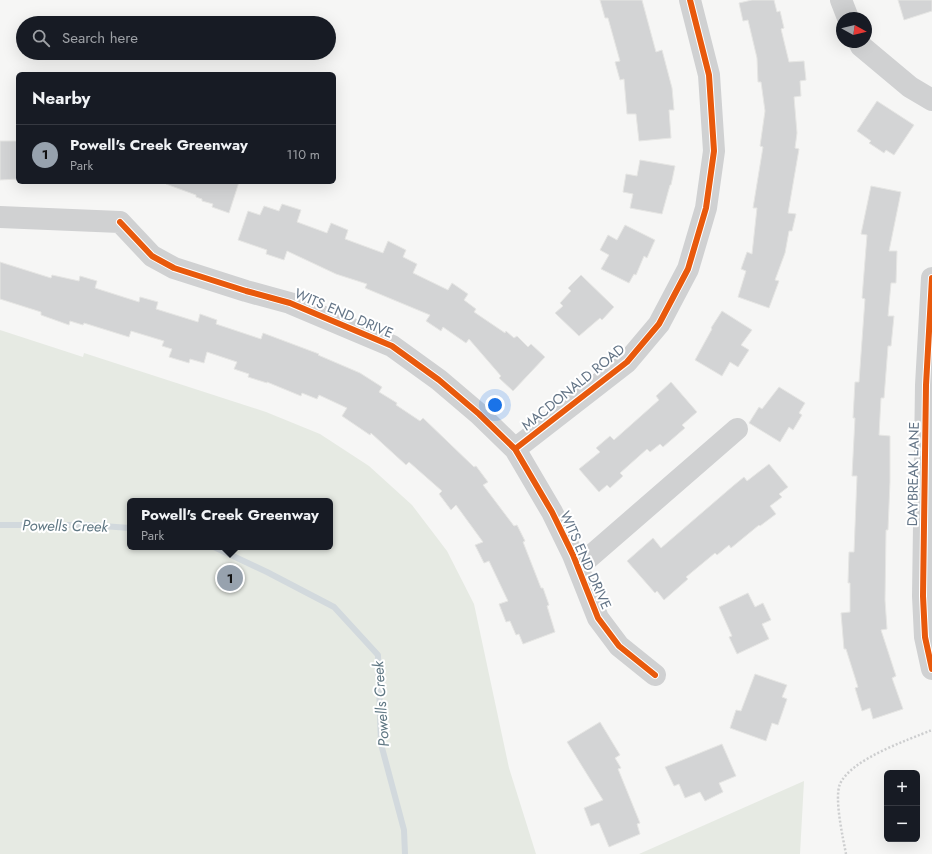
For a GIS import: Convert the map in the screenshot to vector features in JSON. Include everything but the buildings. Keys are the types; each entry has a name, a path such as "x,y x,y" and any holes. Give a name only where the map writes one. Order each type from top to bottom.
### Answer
{"street":[{"name":"MACDONALD ROAD","path":"515,449 627,362 659,324 688,269 706,208 714,151 709,75 690,0"},
{"path":"841,0 846,12"},
{"path":"862,48 910,86 932,100"},
{"name":"WITS END DRIVE","path":"0,216 120,222 152,256 174,268 246,291 290,303 392,346 439,380 480,414 515,449 552,512 574,554 598,618 619,646 656,675"},
{"name":"DAYBREAK LANE","path":"932,278 923,596 925,637 932,668"},
{"path":"578,567 737,429"}],"path":[{"path":"846,854 838,806 840,784 846,774 881,751 932,730"}],"shaded area":[{"path":"0,330 83,357 84,353 266,412 320,434 369,466 412,505 447,551 474,604 509,768 536,854 0,854"},
{"path":"804,781 800,854 639,854"}],"waterway":[{"name":"Powells Creek","path":"0,525 89,525 127,528"},
{"name":"Powells Creek","path":"220,550 267,572 334,607 378,655 381,744 404,830 405,854"}],"cycle path":[{"path":"515,449 627,362 659,324 688,269 706,208 714,151 709,75 690,0"},
{"path":"120,222 152,256 174,268 246,291 290,303 392,346 439,380 479,414 515,449 552,512 573,555 598,618 619,646 655,675"},
{"path":"932,278 926,385 923,596 925,637 932,669"}],"place":[{"name":"Powell's Creek Greenway","path":"230,578"}]}
